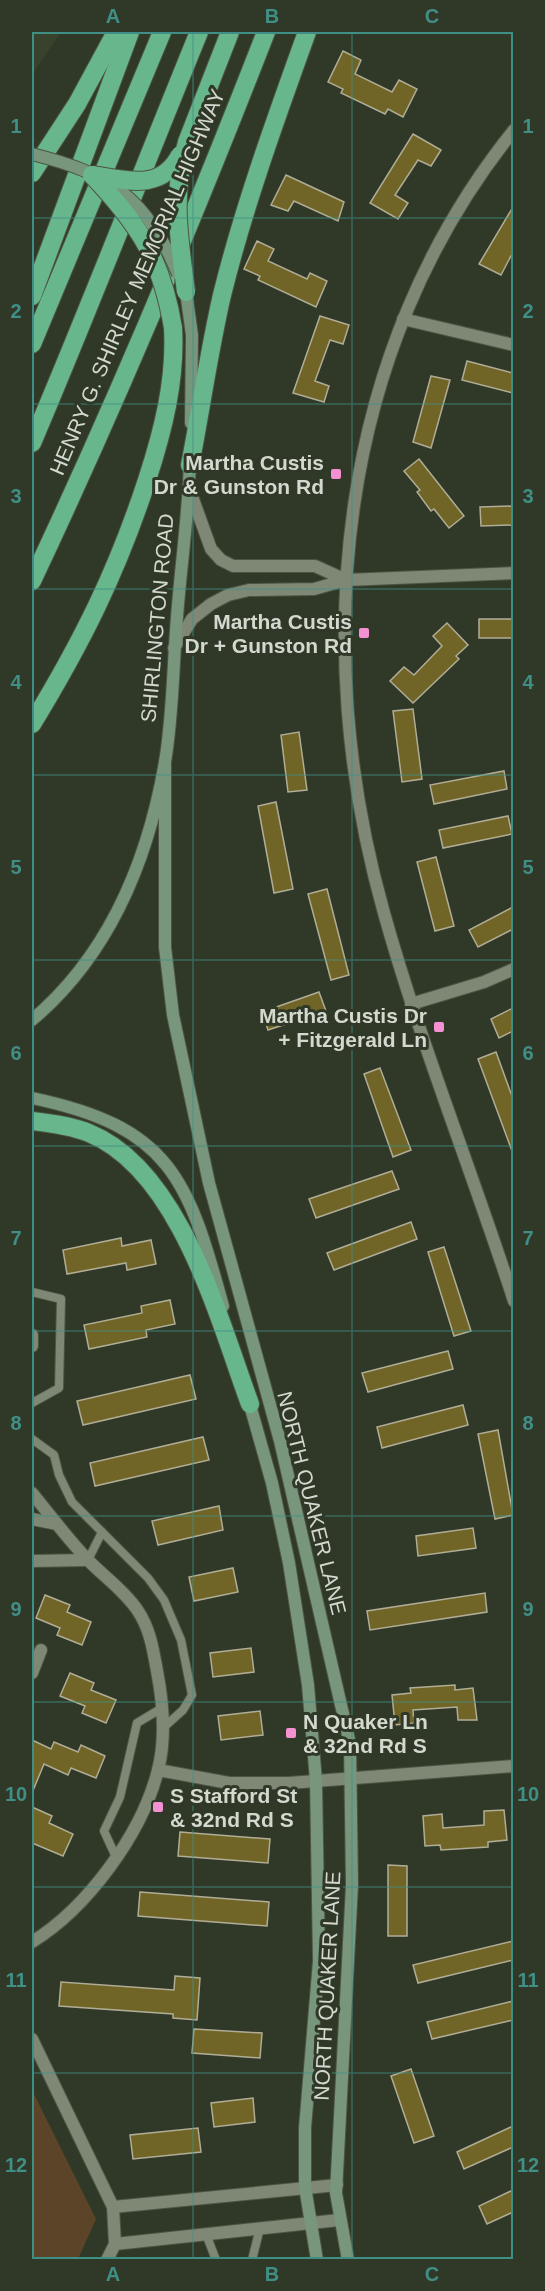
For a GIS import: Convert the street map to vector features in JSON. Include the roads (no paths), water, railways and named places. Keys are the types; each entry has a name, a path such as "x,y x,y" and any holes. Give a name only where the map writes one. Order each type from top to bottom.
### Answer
{"highway":[{"path":"32,173 77,104 116,32"},
{"path":"32,296 130,32"},
{"path":"32,344 162,32"},
{"path":"32,443 114,249 148,156 200,32"},
{"path":"186,291 176,197 179,172 187,142 230,32"},
{"name":"HENRY G. SHIRLEY MEMORIAL HIGHWAY","path":"32,580 89,460 266,32"},
{"path":"189,474 221,298 268,140 307,32"},
{"path":"92,175 126,180 159,178 169,173 187,142"},
{"path":"32,724 68,666 100,605 126,544 159,444 169,398 174,351 167,290 154,258 137,228 92,175"},
{"path":"32,1121 90,1133 120,1153 146,1176 173,1214 198,1265 250,1404"}],"main road":[{"name":"SHIRLINGTON ROAD","path":"32,154 62,162 92,175 117,187 138,204 167,246 186,291 192,335 189,474 165,762 141,857 126,897 109,928 79,972 32,1020"},
{"name":"NORTH QUAKER LANE","path":"165,762 165,947 173,1015 209,1183 289,1477 350,1744 352,1885 337,2185 339,2220 348,2259"},
{"name":"NORTH QUAKER LANE","path":"32,1098 68,1106 113,1121 152,1149 171,1168 191,1203 206,1244 272,1483 289,1563 308,1685 316,1780 318,1961 305,2128 305,2187 317,2259"}],"street":[{"path":"513,130 458,210 415,291 391,351 363,449 352,508 346,580 344,657 354,766 374,873 411,1004 491,1228 513,1301"},
{"path":"404,319 513,345"},
{"path":"189,474 200,523 211,549 220,560 233,566 315,567 346,580"},
{"path":"174,648 192,619 228,595 249,590 314,589 346,580 513,573"},
{"path":"411,1004 484,982 513,969"},
{"path":"32,1335 32,1346"},
{"path":"32,1493 88,1560 123,1592 146,1626 160,1684 163,1728 158,1770 139,1818 116,1857 82,1902 32,1942"},
{"path":"32,1519 57,1524"},
{"path":"32,1551 37,1560 88,1560"},
{"path":"32,1673 41,1650"},
{"path":"158,1770 229,1782 316,1780 513,1766"},
{"path":"32,2039 113,2206 116,2244 107,2259"},
{"path":"113,2206 337,2185"},
{"path":"116,2244 339,2220"}],"lane":[{"path":"32,1292 61,1299 59,1388 32,1403"},
{"path":"32,1439 54,1455 59,1475 72,1502 148,1578 164,1600 181,1640 192,1695 183,1710 163,1728"},
{"path":"88,1560 102,1532"},
{"path":"116,1857 104,1831 123,1788 137,1723 162,1708"},
{"path":"252,2259 260,2228"},
{"path":"206,2234 216,2259"}],"place":[{"name":"Martha Custis Dr & Gunston Rd","path":"336,474"},
{"name":"Martha Custis Dr + Gunston Rd","path":"364,633"},
{"name":"Martha Custis Dr + Fitzgerald Ln","path":"439,1027"},
{"name":"N Quaker Ln & 32nd Rd S","path":"291,1733"},
{"name":"S Stafford St & 32nd Rd S","path":"158,1807"}]}
